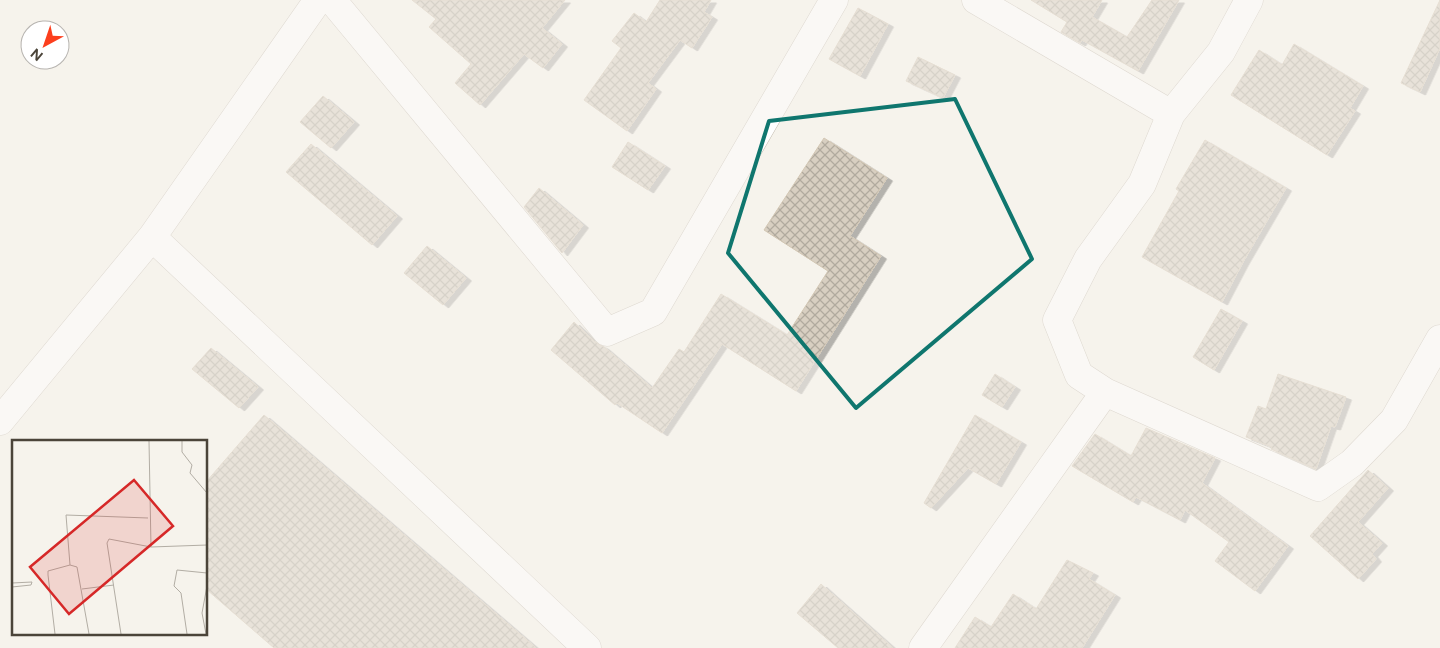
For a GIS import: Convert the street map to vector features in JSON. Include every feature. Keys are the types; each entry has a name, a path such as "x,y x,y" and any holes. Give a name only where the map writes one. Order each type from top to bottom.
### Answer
{"street":[{"path":"0,421 152,237 318,0"},
{"path":"332,0 607,332 653,312 834,0"},
{"path":"976,0 1171,114"},
{"path":"1249,0 1221,52 1171,114 1142,184 1088,259 1057,320 1079,375 1105,392 1318,487 1352,463 1394,420 1440,339"},
{"path":"152,237 587,648"},
{"path":"924,648 1105,392"}],"highlighted area":[{"path":"955,99 1032,259 856,408 728,253 769,121"}],"building":[{"path":"412,0 565,0 542,28 562,44 543,68 524,54 480,105 455,83 471,64 429,27 436,19"},
{"path":"660,0 711,0 704,12 712,17 692,48 680,40 648,83 656,89 627,131 584,100 621,48 612,41 634,13 646,22"},
{"path":"1031,0 1102,0 1092,17 1127,37 1152,0 1179,0 1138,71 1082,40 1080,43 1061,32 1067,22"},
{"path":"1440,0 1440,48 1420,92 1401,83"},
{"path":"858,8 888,24 860,76 829,59"},
{"path":"1294,44 1363,86 1350,108 1355,111 1327,155 1231,95 1259,50 1282,65"},
{"path":"918,57 955,75 943,98 906,81"},
{"path":"323,96 354,122 331,148 300,122"},
{"path":"824,138 887,178 850,236 881,256 796,391 722,344 662,433 617,403 615,405 551,350 574,322 595,342 604,347 652,388 679,349 684,352 721,294 787,335 828,271 764,230"},
{"path":"1205,140 1286,188 1222,302 1142,257 1179,191 1176,189"},
{"path":"628,142 665,166 648,190 612,167"},
{"path":"311,144 397,216 372,245 286,172"},
{"path":"539,188 583,225 562,253 524,207"},
{"path":"427,246 466,278 443,305 404,273"},
{"path":"1221,309 1242,321 1214,370 1193,357"},
{"path":"211,348 258,387 239,408 192,369"},
{"path":"995,374 1015,387 1002,407 982,395"},
{"path":"1278,374 1346,397 1335,427 1331,426 1316,469 1271,449 1272,447 1246,437 1258,406 1266,409"},
{"path":"264,415 536,648 274,648 208,591 208,480"},
{"path":"975,415 1021,442 996,484 968,468 931,508 924,503"},
{"path":"1146,428 1215,458 1202,483 1288,546 1255,591 1215,561 1229,542 1185,510 1180,520 1136,497 1133,502 1072,466 1095,434 1131,456"},
{"path":"1368,470 1388,488 1358,522 1382,543 1372,554 1376,559 1358,579 1310,536"},
{"path":"1067,560 1093,573 1089,579 1115,595 1082,648 955,648 975,617 991,627 1013,594 1036,609"},
{"path":"821,584 893,648 838,648 797,613"}]}
